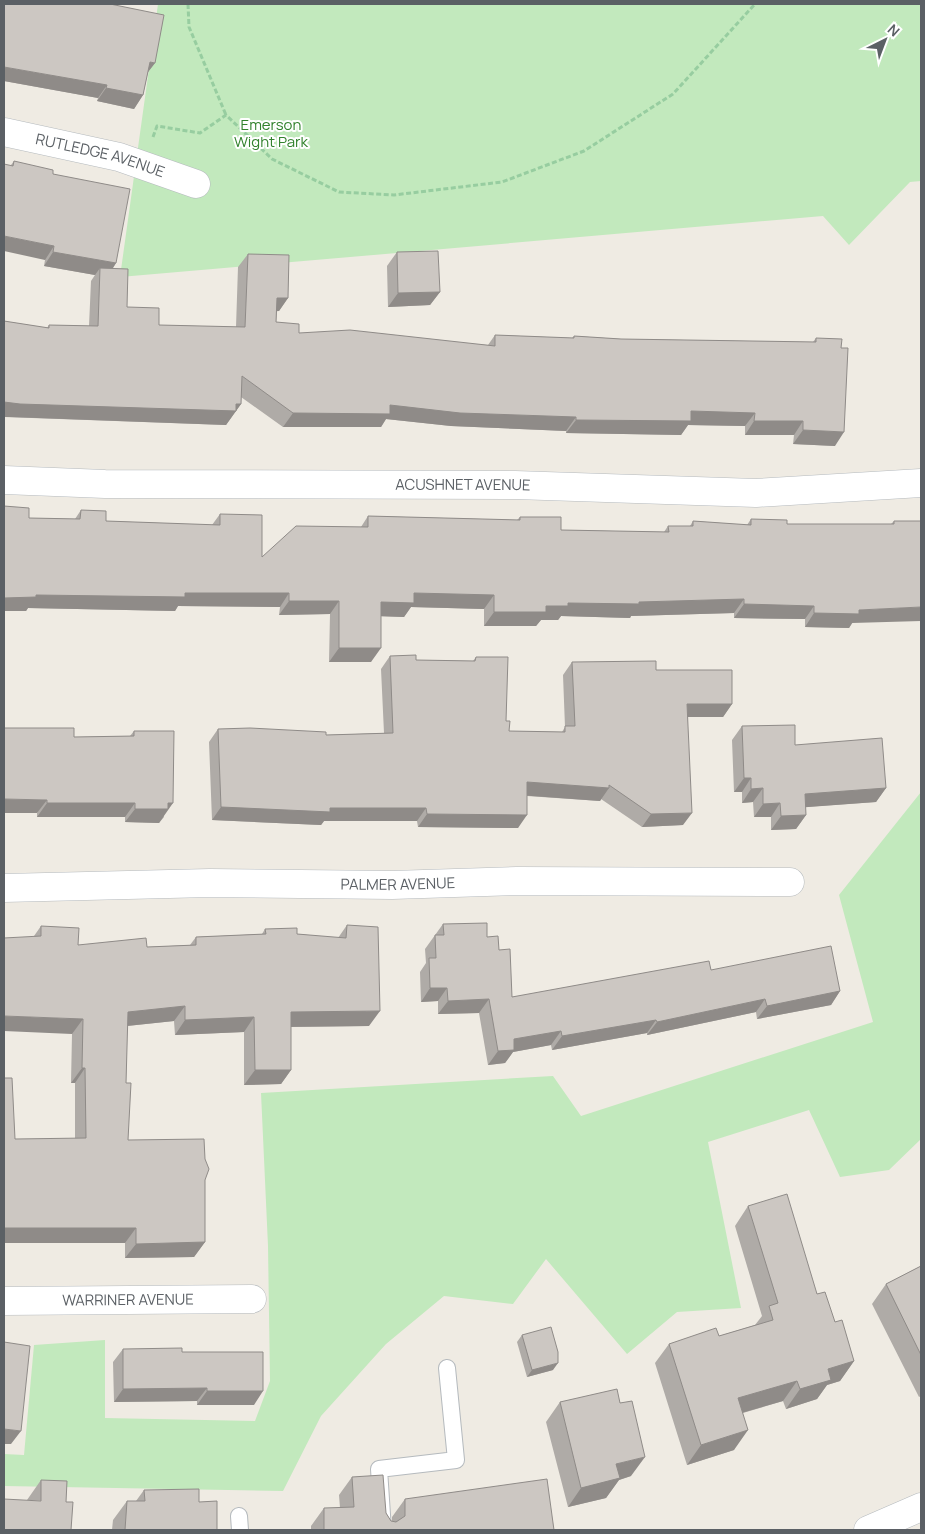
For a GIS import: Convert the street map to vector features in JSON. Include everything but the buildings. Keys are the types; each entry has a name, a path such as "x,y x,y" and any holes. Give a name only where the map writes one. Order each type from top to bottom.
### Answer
{"street":[{"name":"RUTLEDGE AVENUE","path":"4,132 119,158 196,184"},
{"name":"ACUSHNET AVENUE","path":"4,480 114,484 515,485 756,493 921,483"},
{"name":"PALMER AVENUE","path":"4,888 210,883 392,885 517,881 790,882"},
{"name":"WARRINER AVENUE","path":"4,1301 252,1299"},
{"path":"868,1530 921,1507"}],"lane":[{"path":"383,1530 379,1469 456,1460 447,1368"}],"path":[{"path":"188,4 189,27 226,115 272,159 339,192 394,195 502,182 584,152 673,94 755,4"},
{"path":"144,166 157,126 200,133 226,115"}],"green space":[{"name":"Emerson Wight Park","path":"158,4 921,4 921,181 910,182 849,245 823,216 120,277"},
{"path":"921,792 921,1139 889,1170 840,1177 809,1110 708,1142 741,1308 677,1312 627,1354 546,1259 513,1304 444,1296 386,1344 321,1416 283,1491 4,1486 4,1454 24,1455 34,1345 105,1340 105,1418 255,1421 270,1381 268,1246 261,1093 553,1076 581,1116 873,1022 839,895"}]}
